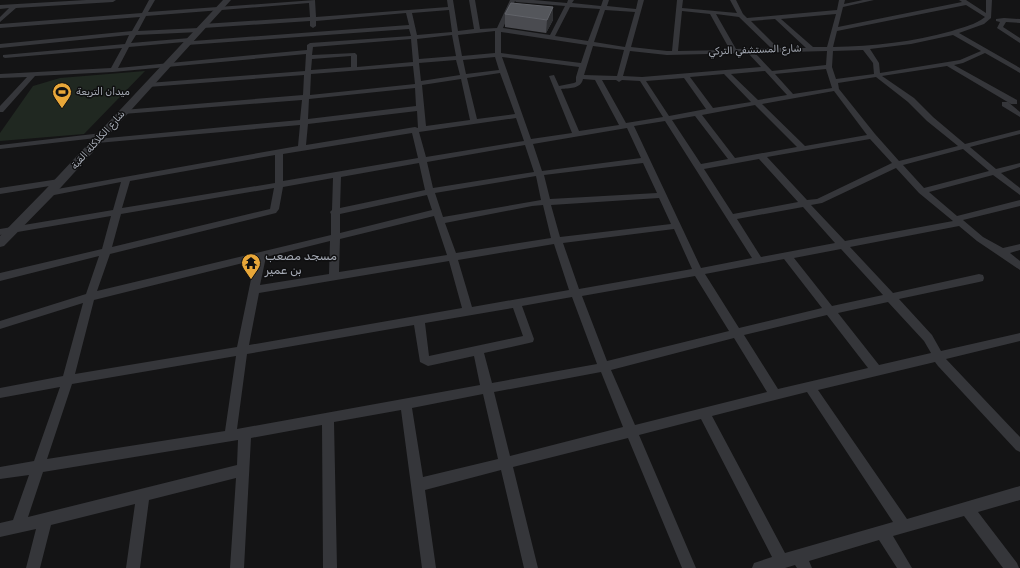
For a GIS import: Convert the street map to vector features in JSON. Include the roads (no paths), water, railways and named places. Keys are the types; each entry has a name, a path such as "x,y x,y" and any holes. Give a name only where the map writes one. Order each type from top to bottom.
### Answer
{"street":[{"path":"0,20 22,0"},
{"path":"0,7 113,0"},
{"path":"113,70 152,0"},
{"name":"شارع الكلاكلة القبة","path":"0,243 49,193 227,0"},
{"path":"0,26 219,9 312,0 312,34 302,147"},
{"path":"450,0 459,58 474,122"},
{"path":"472,0 477,30"},
{"path":"638,11 604,8 570,2 515,0 497,36 498,55 539,173 552,226 575,292 604,367 689,568"},
{"path":"557,88 576,85 579,83 579,77 583,64 606,0"},
{"path":"620,80 641,0"},
{"path":"675,53 680,0"},
{"path":"733,0 743,18 775,49"},
{"path":"679,9 743,18 777,18 871,0"},
{"path":"989,0 989,18"},
{"path":"552,37 570,2"},
{"path":"834,30 964,2 989,18 1020,21"},
{"path":"840,6 830,48 829,67 834,85 872,136 922,191 980,239 1002,252 1020,266"},
{"path":"0,46 133,33 451,8"},
{"path":"409,12 414,37 420,108 419,129 423,159 430,192 453,258 468,312"},
{"path":"712,13 733,50"},
{"path":"777,18 810,48"},
{"name":"شارع المستشفي التركي","path":"310,51 477,30 500,30 628,49 675,53 733,50 865,48 896,45 953,32 978,25 989,18"},
{"path":"1004,20 1000,28 1020,41"},
{"path":"5,56 127,45 412,27"},
{"path":"953,32 1020,71"},
{"path":"0,61 16,44"},
{"path":"865,48 873,56 876,63 877,74 883,81 911,100 922,112 1020,192"},
{"path":"749,50 791,96"},
{"path":"0,76 113,70 310,51 353,54 354,69"},
{"path":"0,232 711,111 791,96 877,74 970,60 985,51"},
{"path":"148,85 308,73 498,55 583,64"},
{"path":"948,64 1017,101"},
{"path":"579,77 620,80 725,72 829,67"},
{"path":"123,112 307,97 418,84 503,71"},
{"path":"725,72 804,149"},
{"path":"0,110 33,74"},
{"path":"552,76 576,134"},
{"path":"686,76 711,111"},
{"path":"598,78 646,160 698,272 737,332 775,395"},
{"path":"642,79 759,261"},
{"path":"0,98 12,97"},
{"path":"1017,101 1005,104 1020,115"},
{"path":"0,147 305,122 420,108"},
{"path":"697,113 733,161"},
{"path":"49,193 302,147 518,116"},
{"path":"730,218 805,205 823,200 898,164 1020,132"},
{"path":"699,166 872,136"},
{"path":"0,277 106,250 273,211 275,209 279,184 279,151"},
{"path":"761,156 928,338 937,356 1020,446"},
{"path":"334,212 430,192 539,173 646,160"},
{"path":"922,191 1020,165"},
{"path":"334,278 334,212 337,174"},
{"path":"18,526 68,380 90,297 106,250 126,179"},
{"path":"0,191 59,182"},
{"path":"0,325 90,297 334,238 438,216 524,204 663,195"},
{"path":"0,393 788,256 958,221 1020,203"},
{"path":"255,290 558,240 677,226"},
{"path":"1002,252 1020,247"},
{"path":"230,436 242,350 261,256"},
{"path":"788,256 877,371"},
{"path":"0,473 230,436 487,390 604,367 737,332 979,278"},
{"path":"419,320 426,361 478,351 529,338 516,303"},
{"path":"417,485 775,395 1020,337"},
{"path":"478,351 504,463 531,568"},
{"path":"810,387 904,526"},
{"path":"406,404 429,568"},
{"path":"704,413 782,562"},
{"path":"328,418 330,568"},
{"path":"237,568 245,433"},
{"path":"0,530 143,496 243,470"},
{"path":"759,568 782,562 802,562 882,532 1020,493"},
{"path":"133,568 143,496"},
{"path":"966,508 1012,568"},
{"path":"33,568 45,520"},
{"path":"882,532 905,568"}],"place":[{"name":"ميدان التريعة","path":"62,109"},
{"name":"مسجد مصعب بن عمير","path":"251,280"}]}
